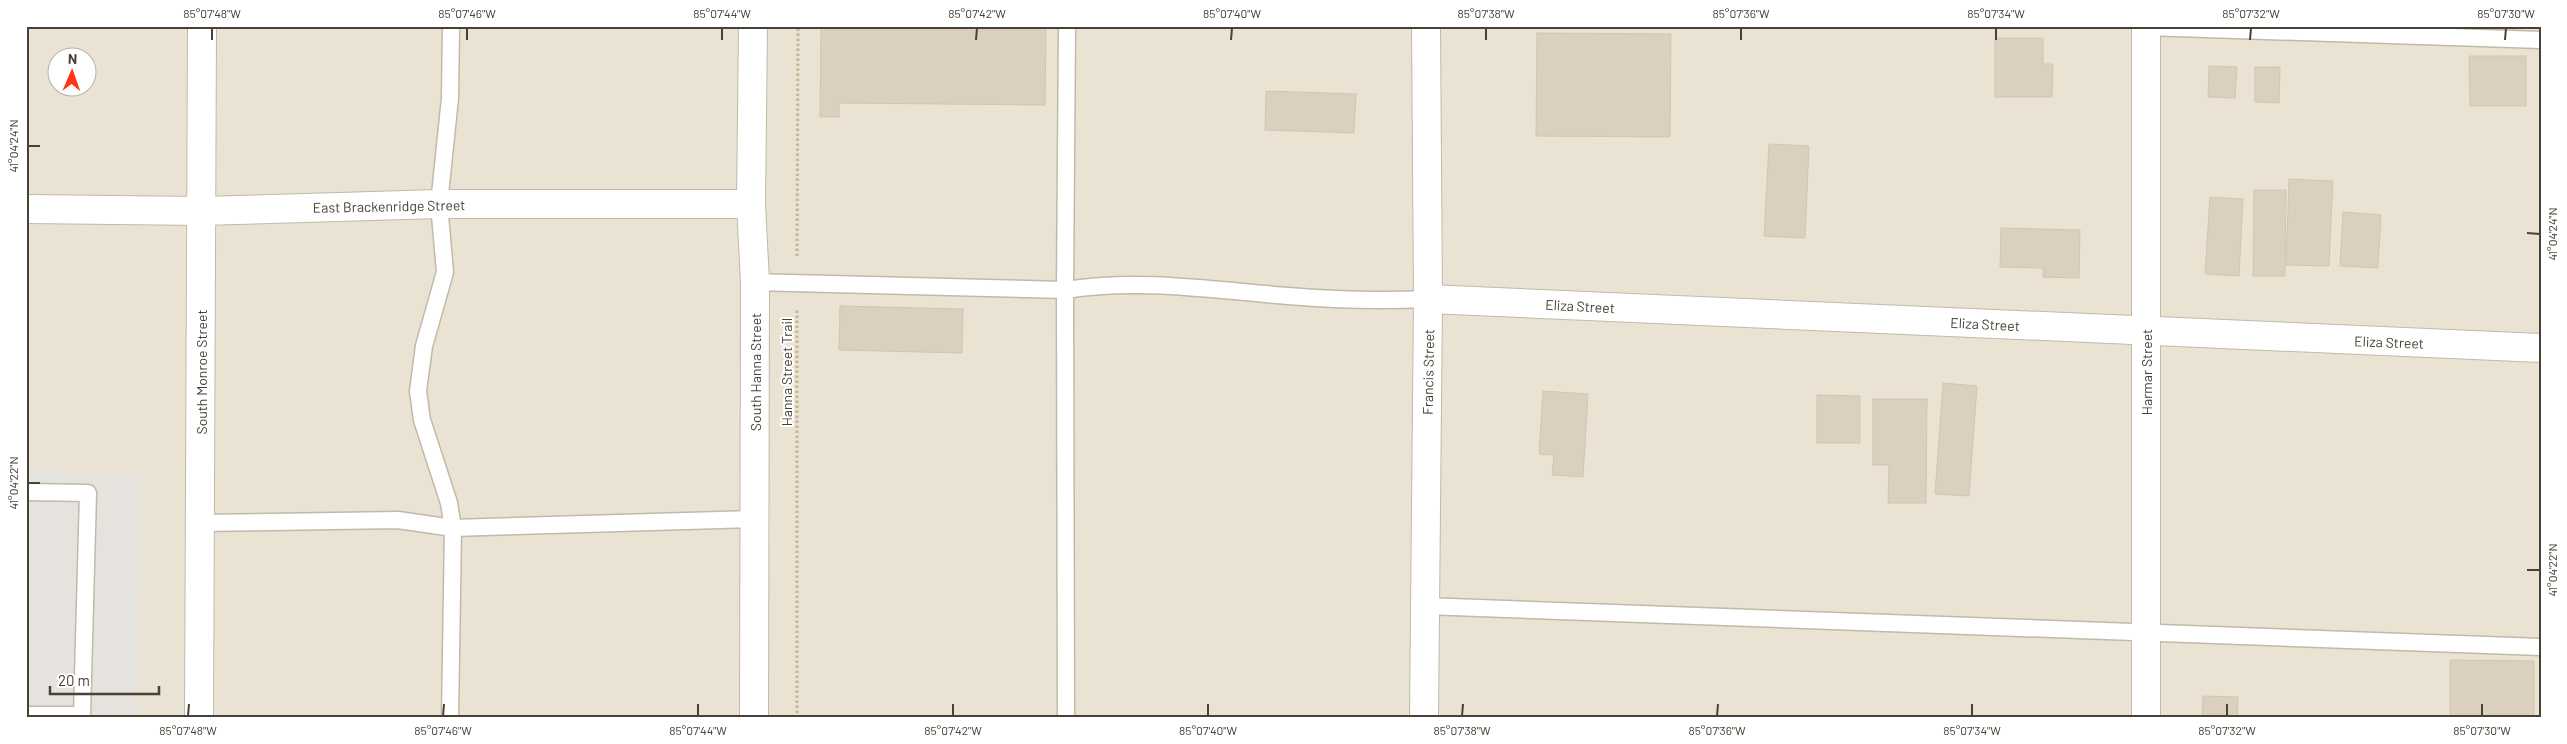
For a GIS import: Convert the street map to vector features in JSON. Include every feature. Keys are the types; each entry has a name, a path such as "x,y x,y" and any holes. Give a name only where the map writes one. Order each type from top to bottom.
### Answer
{"street":[{"name":"South Monroe Street","path":"199,718 202,26"},
{"name":"South Hanna Street","path":"753,26 751,204 755,282 754,718"},
{"name":"Francis Street","path":"1424,718 1428,299 1426,26"},
{"name":"Harmar Street","path":"2146,27 2146,718"},
{"name":"East Brackenridge Street","path":"26,209 202,211 439,204 751,204"},
{"name":"Eliza Street","path":"1428,299 2541,348"}],"lane":[{"path":"450,718 453,528 449,503 422,420 418,391 424,346 445,272 439,204 450,98 451,26"},
{"path":"1066,718 1065,290 1067,26"},
{"path":"2146,27 2541,40"},
{"path":"755,282 1065,290 1093,286 1182,285 1317,298 1372,301 1428,299"},
{"path":"26,492 88,493 82,715 26,715"},
{"path":"200,523 398,520 453,528 754,519"},
{"path":"1425,606 2541,647"}],"path":[{"name":"Hanna Street Trail","path":"796,718 798,26"}],"shaded area":[{"path":"26,26 2541,26 2541,718 26,718"},
{"path":"26,469 140,473 138,714 105,714 102,718 26,718"}],"building":[{"path":"821,26 1046,26 1045,105 839,103 839,117 820,117"},
{"path":"1537,33 1671,34 1670,137 1536,136"},
{"path":"1995,38 2043,38 2043,64 2053,64 2052,97 1995,97"},
{"path":"2469,56 2526,56 2526,106 2470,106"},
{"path":"2209,66 2237,67 2235,98 2208,97"},
{"path":"2255,67 2280,67 2279,103 2255,102"},
{"path":"1266,91 1356,94 1354,133 1265,130"},
{"path":"1769,144 1809,146 1805,238 1764,236"},
{"path":"2289,179 2333,181 2329,266 2286,265"},
{"path":"2254,190 2286,190 2285,276 2253,276"},
{"path":"2210,197 2243,199 2239,276 2205,274"},
{"path":"2343,212 2381,215 2378,268 2340,266"},
{"path":"2001,228 2080,230 2079,278 2043,277 2043,268 2000,267"},
{"path":"840,306 963,309 962,353 839,350"},
{"path":"1943,383 1977,386 1969,496 1935,494"},
{"path":"1543,391 1588,394 1583,477 1552,475 1554,455 1539,454"},
{"path":"1817,395 1860,396 1860,443 1817,443"},
{"path":"1873,399 1927,399 1926,503 1888,503 1889,465 1873,465"},
{"path":"2450,660 2534,661 2534,718 2450,718"},
{"path":"2203,696 2238,697 2237,718 2202,718"}]}
